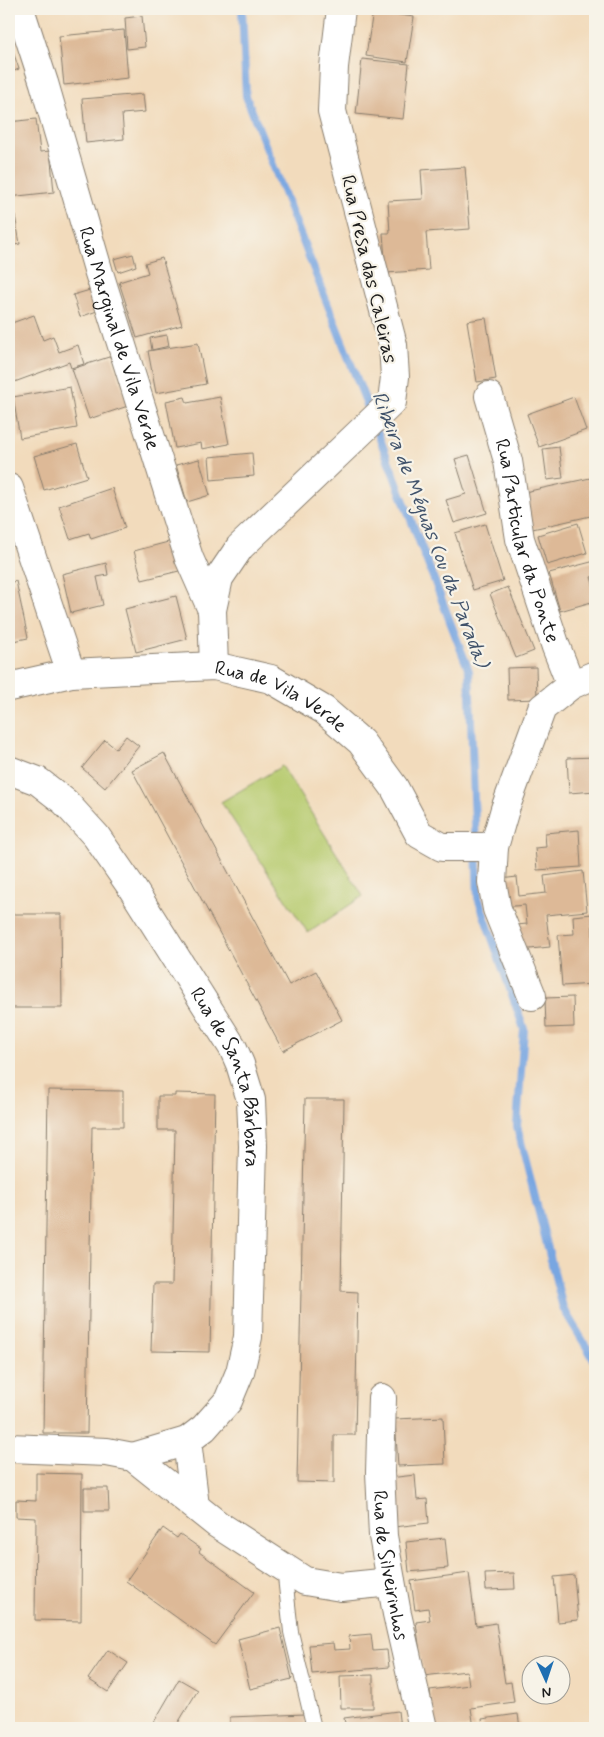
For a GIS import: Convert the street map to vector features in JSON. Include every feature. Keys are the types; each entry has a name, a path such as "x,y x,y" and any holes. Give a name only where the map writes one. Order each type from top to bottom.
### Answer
{"street":[{"name":"Rua Marginal de Vila Verde","path":"20,9 44,83 99,273 189,558 212,610 214,666"},
{"name":"Rua Presa das Caleiras","path":"212,610 219,578 240,547 362,428 392,402 395,377 392,345 332,111 334,68 341,9"},
{"name":"Rua Particular da Ponte","path":"489,396 508,461 520,539 556,647 583,680"},
{"path":"9,488 71,673"},
{"name":"Rua de Vila Verde","path":"9,687 71,673 214,666 271,679 324,710 361,742 394,787 419,834 442,847 482,847"},
{"path":"532,996 496,909 492,882 482,847 506,809 542,708 583,680"},
{"name":"Rua de Santa Bárbara","path":"9,770 38,781 65,802 96,836 132,888 233,1048 240,1064 250,1100 253,1146 248,1337 240,1372 228,1400 204,1428 187,1440 133,1457"},
{"name":"Rua de Silveirinhos","path":"382,1398 380,1472 383,1536 391,1582 423,1728"},
{"path":"187,1440 195,1506"},
{"path":"9,1448 107,1452 133,1457 217,1524 305,1581 341,1587 391,1582"}],"lane":[{"path":"284,1567 291,1632 314,1728"}],"green space":[{"path":"282,766 363,896 308,933 221,802"}],"building":[{"path":"373,11 414,17 407,62 366,56"},
{"path":"142,16 145,47 127,49 125,18"},
{"path":"124,30 128,78 64,85 59,36"},
{"path":"9,40 19,69 9,73"},
{"path":"362,59 409,64 403,119 356,114"},
{"path":"143,94 145,112 122,114 124,139 86,143 82,99"},
{"path":"36,119 40,152 50,151 54,192 9,197 9,122"},
{"path":"465,167 470,229 426,232 429,270 386,273 383,233 390,233 388,201 423,199 421,170"},
{"path":"14,209 20,244 9,246 9,210"},
{"path":"133,254 136,266 118,272 114,259"},
{"path":"162,258 182,325 137,338 119,282 148,273 145,263"},
{"path":"90,290 97,311 80,317 73,295"},
{"path":"34,315 43,340 53,336 59,352 78,345 84,364 71,368 69,362 9,384 9,324"},
{"path":"486,318 496,379 477,382 467,321"},
{"path":"167,335 169,346 152,350 150,338"},
{"path":"198,343 206,384 156,393 148,351"},
{"path":"112,356 128,406 89,419 72,369"},
{"path":"70,387 77,428 20,438 13,397"},
{"path":"185,397 187,403 220,397 229,444 202,449 201,443 175,448 166,401"},
{"path":"574,397 586,430 539,447 527,414"},
{"path":"77,444 87,477 44,490 34,456"},
{"path":"559,447 563,478 547,480 543,449"},
{"path":"252,453 254,476 211,480 209,457"},
{"path":"469,455 487,513 454,523 446,500 466,494 455,459"},
{"path":"199,459 210,495 187,502 176,465"},
{"path":"595,477 595,515 528,530 520,493"},
{"path":"112,488 125,528 91,539 89,533 70,539 59,506"},
{"path":"578,523 587,553 547,565 538,535"},
{"path":"485,524 503,581 473,590 455,533"},
{"path":"172,541 179,571 142,580 134,551"},
{"path":"595,561 595,576 591,577 595,591 595,601 560,611 549,573"},
{"path":"106,563 108,575 97,577 103,605 71,613 62,574"},
{"path":"16,581 28,638 9,642 9,583"},
{"path":"508,587 534,651 516,658 490,594"},
{"path":"176,596 187,639 136,652 125,609"},
{"path":"536,667 537,699 508,700 507,668"},
{"path":"126,736 139,746 105,788 82,768 105,740 116,749"},
{"path":"164,753 289,985 316,971 342,1020 283,1051 132,770"},
{"path":"595,757 595,791 569,793 567,758"},
{"path":"579,830 581,867 537,870 535,848 546,847 545,833"},
{"path":"583,871 587,911 546,915 550,947 520,950 517,925 527,924 525,905 503,907 500,879 517,877 519,896 546,893 544,876"},
{"path":"9,914 61,914 62,1008 9,1008"},
{"path":"592,914 595,984 562,986 558,935 574,934 573,916"},
{"path":"573,997 574,1027 546,1028 545,998"},
{"path":"48,1090 123,1091 123,1127 92,1127 87,1433 43,1433"},
{"path":"175,1093 215,1094 210,1352 151,1351 153,1284 172,1284 175,1130 158,1130 158,1096 175,1096"},
{"path":"305,1099 344,1099 341,1291 358,1292 355,1435 334,1435 334,1483 297,1482"},
{"path":"443,1417 445,1464 398,1466 395,1419"},
{"path":"36,1473 82,1474 81,1621 35,1620 36,1518 16,1517 16,1500 36,1501"},
{"path":"415,1475 417,1500 427,1499 429,1523 394,1527 389,1478"},
{"path":"84,1488 108,1488 109,1511 84,1511"},
{"path":"163,1528 177,1538 180,1534 201,1549 199,1552 254,1592 215,1645 126,1581"},
{"path":"445,1538 448,1568 409,1572 406,1542"},
{"path":"469,1573 476,1626 496,1623 505,1683 511,1682 514,1702 471,1708 474,1728 435,1728 430,1690 469,1685 467,1671 423,1676 416,1622 430,1620 428,1608 415,1610 411,1581"},
{"path":"514,1573 515,1589 486,1590 485,1574"},
{"path":"574,1575 578,1620 558,1622 554,1577"},
{"path":"280,1628 292,1679 250,1689 238,1639"},
{"path":"371,1634 373,1651 387,1650 389,1667 312,1674 309,1645 333,1643 334,1650 350,1649 349,1636"},
{"path":"108,1650 128,1663 108,1692 88,1679"},
{"path":"373,1675 373,1708 341,1708 340,1676"},
{"path":"179,1679 198,1690 175,1728 165,1728 154,1722"},
{"path":"398,1711 400,1728 346,1728 344,1718"},
{"path":"305,1714 305,1728 230,1728 230,1717"},
{"path":"518,1714 520,1728 484,1728 482,1719"}],"waterway":[{"name":"Ribeira de Méguas (ou da Parada)","path":"242,9 246,96 371,415"},
{"name":"Ribeira de Méguas (ou da Parada)","path":"375,426 469,671 478,898 524,1029 517,1126 563,1308 595,1361"}]}
